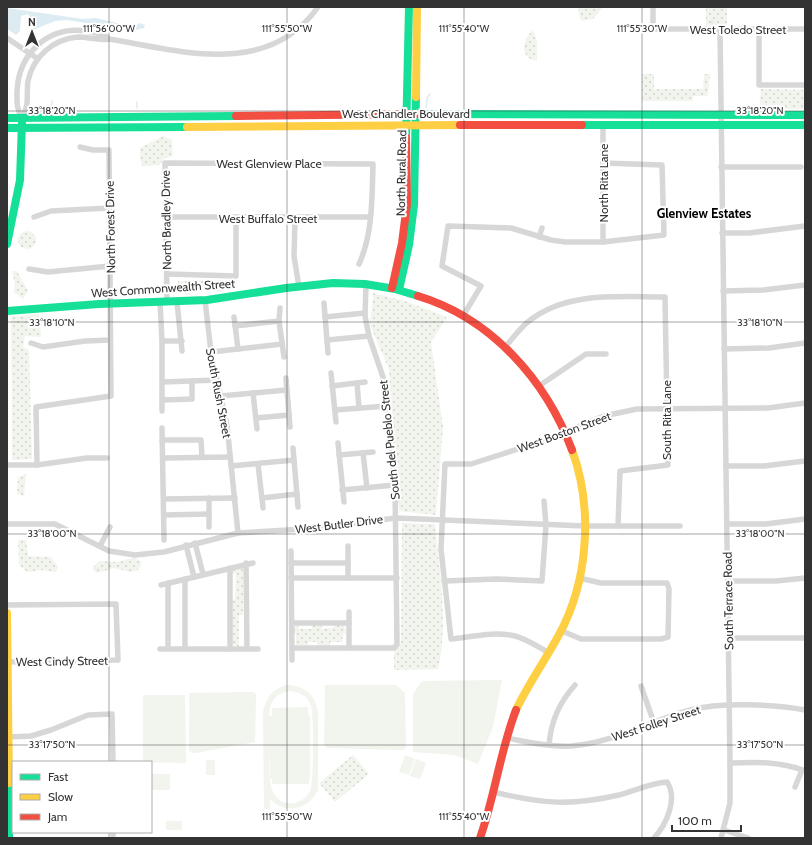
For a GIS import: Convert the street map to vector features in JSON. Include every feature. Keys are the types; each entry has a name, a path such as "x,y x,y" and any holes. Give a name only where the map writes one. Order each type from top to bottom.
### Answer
{"main road":[{"name":"North Rural Road","path":"395,289 411,189 409,7"},
{"name":"North Rural Road","path":"410,115 417,7"},
{"name":"West Chandler Boulevard","path":"7,118 544,114 805,115"},
{"path":"544,114 544,125"},
{"path":"7,244 8,232 20,180 22,117"},
{"name":"West Chandler Boulevard","path":"7,128 410,125 805,125"},
{"name":"West Commonwealth Street","path":"7,311 111,303 205,300 333,283 366,285 395,289 429,298 463,316 506,346 524,365 554,407 566,432 578,471 585,526 582,564 562,630 519,703 507,738 494,792 480,838"},
{"path":"7,613 10,795 9,838"}],"street":[{"path":"109,39 104,34 66,31 45,38 29,54 21,68 18,81 17,110 22,117 27,110 29,78 38,59 50,47 62,40 80,37 103,40 109,39 210,55 239,54 264,47 289,35 303,24 318,7"},
{"name":"West Toledo Street","path":"654,7 650,29 805,29"},
{"name":"South Terrace Road","path":"720,29 730,706 730,803 721,838"},
{"path":"759,29 759,85 805,85"},
{"path":"7,38 38,59"},
{"name":"North Rita Lane","path":"603,125 603,242"},
{"name":"North Forest Drive","path":"37,465 36,407 112,396 110,340 109,150 93,150 80,147"},
{"name":"West Glenview Place","path":"165,163 373,164 370,218"},
{"name":"North Bradley Drive","path":"162,411 162,341 167,274 165,163"},
{"path":"463,316 480,286 442,266 448,226 499,226 511,228 539,237 565,242 603,242 664,235 662,165 603,163"},
{"path":"721,167 801,167"},
{"path":"34,217 51,212 109,208"},
{"name":"West Buffalo Street","path":"166,218 370,218"},
{"path":"359,264 365,246 370,218"},
{"path":"167,274 236,276 236,219"},
{"path":"295,219 294,256 298,287"},
{"path":"722,233 749,233 805,226"},
{"path":"539,237 542,228"},
{"path":"29,269 48,272 110,266"},
{"name":"South del Pueblo Street","path":"349,648 396,646 398,642 395,486 383,373 369,336 365,313 366,285"},
{"path":"723,291 763,290 805,285"},
{"name":"South Rita Lane","path":"506,346 528,322 550,308 574,300 604,297 664,297 668,465 620,471 618,526"},
{"name":"South Rush Street","path":"205,300 211,352 226,416 238,533"},
{"path":"177,302 182,350"},
{"path":"324,303 328,352"},
{"path":"280,308 284,357"},
{"path":"325,317 365,313"},
{"path":"234,317 238,349"},
{"path":"235,326 280,321"},
{"path":"328,340 369,336"},
{"path":"32,343 43,347 85,341 110,340"},
{"path":"162,341 182,341"},
{"path":"724,349 764,348 805,343"},
{"path":"211,352 282,344"},
{"path":"540,386 586,354 606,354"},
{"path":"331,373 336,422"},
{"path":"286,378 290,427"},
{"path":"162,382 217,380"},
{"path":"162,400 192,399 192,381"},
{"path":"332,386 365,382"},
{"path":"357,383 359,408"},
{"path":"221,396 286,390"},
{"path":"253,393 257,428"},
{"name":"West Boston Street","path":"441,519 445,464 471,464 540,442 604,416 637,409 725,407 768,408 805,403"},
{"path":"335,410 387,406"},
{"path":"256,418 289,415"},
{"path":"162,428 164,458 164,540"},
{"path":"162,440 199,440 201,441 202,457"},
{"path":"338,443 344,502"},
{"path":"292,448 298,507"},
{"path":"339,455 373,452"},
{"path":"363,453 367,488"},
{"path":"164,458 230,457"},
{"path":"7,465 37,465 87,458 108,458"},
{"path":"231,466 294,460"},
{"path":"726,466 764,466 805,461"},
{"path":"258,464 263,508"},
{"path":"342,490 395,486"},
{"path":"262,498 297,494"},
{"path":"164,498 235,498"},
{"path":"209,498 209,527"},
{"path":"444,581 496,579 542,581 546,525 544,501"},
{"path":"164,515 209,514"},
{"name":"West Butler Drive","path":"7,524 55,524 109,551 135,555 164,552 186,545 238,533 304,529 396,518 546,525 680,526"},
{"path":"441,519 441,549 452,639 502,634 527,640 549,653"},
{"path":"727,524 766,524 805,519"},
{"path":"100,546 110,527"},
{"path":"195,543 198,576"},
{"path":"186,545 198,576"},
{"path":"348,546 348,578"},
{"path":"291,551 292,660"},
{"path":"246,563 246,649"},
{"path":"162,585 246,563 253,563"},
{"path":"291,563 348,563"},
{"path":"230,568 230,649"},
{"path":"291,578 397,578"},
{"path":"562,630 582,639 661,639 668,637 669,589 667,583 601,583 579,578"},
{"path":"728,581 776,581 805,578"},
{"path":"185,579 185,649"},
{"path":"168,583 168,649"},
{"name":"West Cindy Street","path":"7,605 116,604 118,660 7,662"},
{"path":"292,648 349,648 349,612"},
{"path":"292,623 349,623"},
{"path":"729,638 805,638"},
{"path":"160,649 258,649"},
{"path":"549,745 550,729 559,705 575,685"},
{"path":"641,686 654,723"},
{"name":"West Folley Street","path":"507,738 549,745 571,746 601,741 700,708 760,706 805,710"},
{"path":"8,737 32,736 88,715 112,714 113,761"},
{"path":"730,763 766,762 804,771 795,788"},
{"path":"494,792 533,801 574,803 622,794 667,782 671,788 670,809 667,821 654,838"},
{"path":"724,830 748,838"}],"shaded area":[{"path":"578,7 603,7 593,19 582,21 580,19"},
{"path":"706,7 727,7 727,25 706,25"},
{"path":"7,8 83,19 96,18 125,25 137,25 139,23 145,25 144,28 132,31 105,24 92,24 67,20 55,21 33,30 31,19 28,14 21,16 20,31 16,35 7,29"},
{"path":"533,30 537,42 537,61 527,56 524,48 526,39"},
{"path":"642,74 654,74 654,89 703,89 704,74 710,74 708,96 693,96 693,101 642,101"},
{"path":"761,89 805,90 805,109 759,109"},
{"path":"163,136 172,140 173,156 164,158 160,165 142,166 140,148"},
{"path":"23,231 31,231 36,236 34,247 31,249 23,249 18,244 18,236"},
{"path":"12,271 17,271 28,291 23,299 14,292 15,284"},
{"path":"222,280 226,283 223,292 204,290 186,295 178,287 178,281"},
{"path":"373,293 405,301 447,317 431,342 443,427 436,515 399,511 389,369 370,325"},
{"path":"39,314 41,337 25,336 23,347 29,350 32,459 12,460 11,317"},
{"path":"26,474 24,496 17,494 18,477"},
{"path":"402,523 435,524 441,578 443,615 443,634 438,669 394,670 394,651 401,642"},
{"path":"18,540 26,540 28,556 51,557 58,567 56,572 41,570 27,572 19,565"},
{"path":"132,558 138,559 142,563 138,570 131,572 114,568 97,573 93,570 94,566 100,561 117,562"},
{"path":"243,568 243,615 239,615 239,647 231,644 232,600 235,599 236,574 232,574 232,570"},
{"path":"296,625 299,629 312,629 312,625 322,625 322,629 332,628 335,625 344,625 346,633 343,634 342,642 330,642 330,646 317,645 317,642 308,642 308,645 296,645 296,634 293,633 293,628"},
{"path":"502,680 493,727 478,764 454,755 413,752 413,694 422,681"},
{"path":"286,685 292,685 303,689 308,692 317,706 318,790 314,797 303,806 296,808 283,807 270,799 270,809 264,809 263,712 268,698 277,689","holes":["290,691 300,694 308,700 311,706 313,763 310,791 304,799 294,803 285,802 278,799 273,793 270,779 272,779 272,784 309,784 310,716 308,715 308,707 272,708 272,716 269,716 269,711 272,702 277,696","270,751 270,776 269,767"]},
{"path":"325,685 396,685 405,693 406,748 402,750 327,748 324,745"},
{"path":"253,692 256,694 255,742 196,753 192,753 189,750 189,693"},
{"path":"143,695 185,695 186,763 143,761"},
{"path":"353,755 369,774 335,802 319,783"},
{"path":"405,755 415,759 409,775 399,772"},
{"path":"416,759 426,763 420,779 410,776"},
{"path":"206,760 215,760 215,775 206,775"},
{"path":"152,774 170,774 170,790 152,790"},
{"path":"166,821 182,821 182,830 166,830"}],"waterway":[{"path":"712,20 712,27"},
{"path":"426,108 427,98 430,94"},
{"path":"52,101 52,108"},
{"path":"137,102 137,108"}],"traffic: fast":[{"path":"406,138 409,7"},
{"path":"399,290 409,245 414,205 416,97"},
{"path":"421,114 805,115"},
{"path":"7,118 236,116"},
{"path":"7,244 20,180 22,122"},
{"path":"582,125 805,125"},
{"path":"7,128 187,127"},
{"path":"7,311 99,304 207,300 286,288 333,283 365,284 395,289 418,296"},
{"path":"9,783 9,838"}],"traffic: slow":[{"path":"416,97 417,7"},
{"path":"187,127 460,125"},
{"path":"516,710 527,688 564,625 579,583 583,561 585,515 583,493 572,450"},
{"path":"7,613 9,783"}],"traffic: jam":[{"path":"236,116 421,114"},
{"path":"460,125 582,125"},
{"path":"392,288 402,243 407,204 406,138"},
{"path":"418,296 445,306 469,320 492,336 513,355 531,376 547,400 561,424 572,450"},
{"path":"480,838 490,806 510,726 516,710"}],"district":[{"name":"Glenview Estates","path":"704,213"}]}
